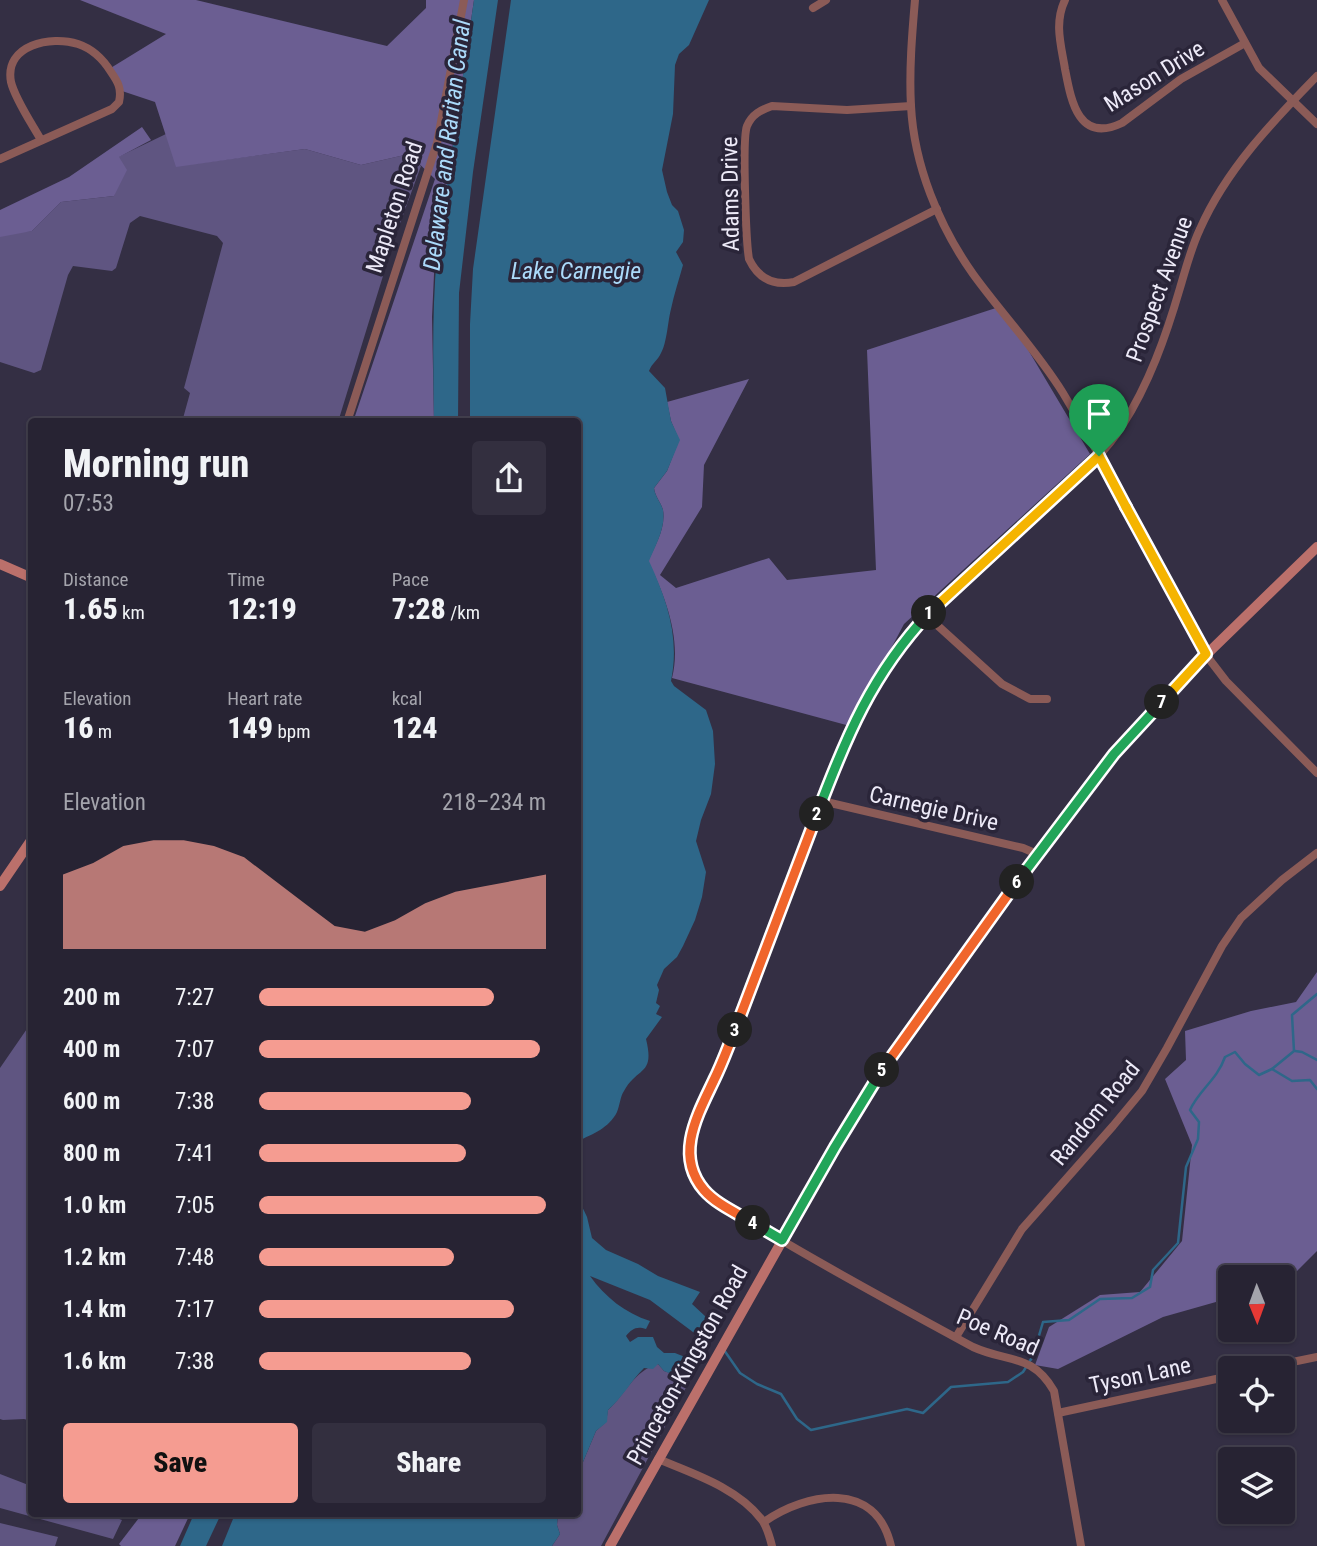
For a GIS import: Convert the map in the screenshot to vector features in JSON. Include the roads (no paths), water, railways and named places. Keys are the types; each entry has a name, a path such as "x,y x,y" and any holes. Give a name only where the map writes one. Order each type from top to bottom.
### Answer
{"main road":[{"name":"Princeton-Kingston Road","path":"610,1546 835,1147 885,1066 1037,854 1114,754 1206,654 1317,547"},
{"path":"0,564 28,576"},
{"path":"0,886 28,845"}],"street":[{"name":"Mapleton Road","path":"348,418 437,143 464,0"},
{"path":"813,8 826,0"},
{"path":"915,0 911,106 919,155 937,209 973,274 1061,390 1206,654 1226,681 1317,774"},
{"name":"Mason Drive","path":"1065,0 1058,18 1058,27 1071,103 1079,117 1100,128 1122,123 1181,79 1245,43"},
{"path":"1222,0 1266,77 1317,124"},
{"path":"0,159 41,141 111,109 119,102 119,85 106,64 96,53 76,43 56,40 35,44 16,56 12,65 11,81 41,141"},
{"name":"Prospect Avenue","path":"822,802 841,751 869,691 902,643 926,615 1099,456 1120,430 1145,385 1191,251 1208,212 1234,170 1317,76"},
{"name":"Adams Drive","path":"911,106 847,110 772,106 755,115 744,134 749,259 757,273 764,278 778,284 794,282 937,209"},
{"path":"926,615 1002,684 1030,699 1047,699"},
{"name":"Carnegie Drive","path":"822,802 1023,848 1037,854"},
{"name":"Poe Road","path":"822,802 741,1015 692,1127 689,1152 694,1173 706,1193 782,1240 987,1353 1022,1360 1041,1371 1054,1391 1081,1546"},
{"name":"Random Road","path":"956,1337 1022,1229 1142,1091 1236,925 1252,905 1317,853"},
{"path":"1295,1361 1317,1357"},
{"name":"Tyson Lane","path":"1058,1413 1218,1379"},
{"path":"658,1459 727,1490 764,1522 772,1546"},
{"path":"764,1522 801,1502 850,1499 871,1509 878,1516 891,1546"}],"water":[{"path":"474,0 498,0 459,293 458,418 434,418 435,289 443,209 434,202 435,193 446,190 454,138 445,135 446,129 455,130"},
{"name":"Lake Carnegie","path":"511,0 709,0 689,45 679,54 675,65 673,114 662,170 667,192 672,205 678,211 684,230 683,242 676,252 683,265 663,349 649,371 665,388 671,421 680,440 667,471 654,488 664,517 649,561 666,605 673,634 671,681 706,710 713,731 715,764 711,794 696,841 706,872 695,920 677,957 664,969 657,985 659,990 656,1003 660,1006 656,1014 662,1017 646,1039 647,1065 629,1083 610,1122 581,1140 581,418 470,418 473,269"},
{"path":"581,1204 592,1238 606,1250 658,1276 700,1292 692,1304 719,1329 709,1344 650,1300 590,1276 616,1303 632,1314 650,1321 646,1329 637,1328 626,1336 630,1342 638,1337 653,1337 657,1347 664,1353 685,1357 684,1368 674,1375 664,1371 658,1364 653,1369 644,1368 608,1410 607,1422 596,1431 581,1467"},
{"path":"193,1517 220,1517 206,1546 180,1546"},
{"path":"234,1517 558,1517 560,1534 552,1546 222,1546"}],"waterway":[{"path":"724,1350 740,1373 781,1394 797,1419 811,1430 907,1409 923,1413 951,1387 1008,1382 1023,1372 1033,1356 1043,1322 1069,1320 1100,1299 1132,1298 1150,1287 1153,1270 1178,1243 1186,1167 1198,1139 1199,1122 1190,1110 1225,1057 1235,1052 1259,1075 1272,1069 1294,1051 1292,1015 1317,994"},
{"path":"1295,1051 1317,1060"},
{"path":"1272,1069 1292,1081 1310,1080 1317,1089"}],"water label":[{"name":"Delaware and Raritan Canal","path":"447,145"}]}
